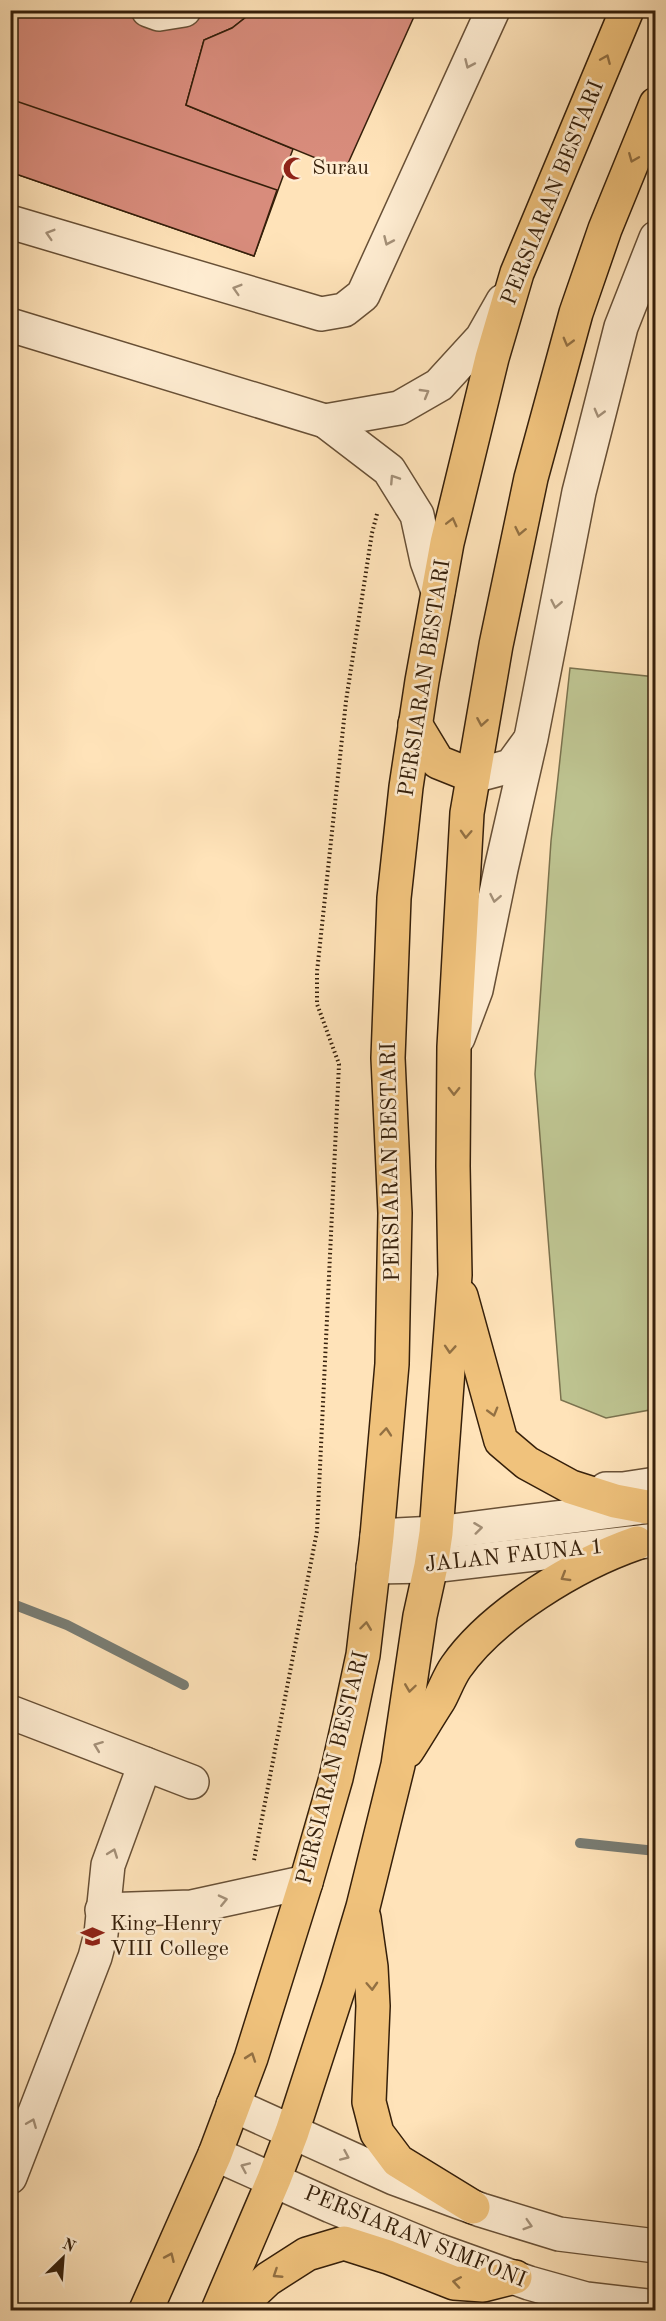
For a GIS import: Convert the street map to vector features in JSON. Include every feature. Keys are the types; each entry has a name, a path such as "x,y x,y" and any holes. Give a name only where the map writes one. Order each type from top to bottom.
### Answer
{"main road":[{"name":"PERSIARAN BESTARI","path":"146,2310 215,2154 251,2058 336,1778 363,1654 392,1364 395,1213 388,1058 394,898 415,724 447,543 492,358 517,273 627,10"},
{"path":"218,2310 274,2180 292,2132 363,1907 398,1765 420,1616 436,1533 455,1275 454,1047 467,813 496,645 531,478 583,292 604,229 656,104"},
{"path":"415,724 438,762 473,776"},
{"path":"455,1275 501,1441 527,1463 571,1486 615,1501 653,1499"},
{"path":"398,1765 456,1668 480,1638 562,1578 614,1551 646,1542"},
{"path":"363,1907 374,2006 369,2102 377,2133 398,2161 473,2207"},
{"path":"235,2310 268,2279 307,2254 344,2243 388,2257 454,2283 483,2284 515,2277"}],"street":[{"path":"148,10 159,14 184,10"},
{"path":"10,222 321,314 344,310 363,295 493,10"},
{"path":"454,1047 476,990 531,738 579,492 621,327 643,309 656,238"},
{"path":"326,421 399,408 439,385 482,338 517,273"},
{"path":"10,325 326,421 389,470 417,515 427,561 438,591"},
{"path":"473,776 511,766 531,738"},
{"name":"JALAN FAUNA 1","path":"375,1551 436,1533 653,1499"},
{"name":"JALAN FAUNA 1","path":"375,1551 431,1566 646,1542"},
{"path":"10,1712 192,1782"},
{"path":"10,2177 95,1957 108,1865 146,1764"},
{"path":"102,1910 190,1907 306,1882"},
{"path":"233,2105 394,2178 473,2207 559,2234 656,2246"},
{"name":"PERSIARAN SIMFONI","path":"215,2154 437,2250 586,2299 656,2307"}],"path":[{"path":"250,1894 255,1854 317,1532 339,1064 317,1004 317,972 346,700 372,533 389,470"}],"green space":[{"path":"570,668 656,677 655,1409 606,1418 561,1400 535,1074 551,841"}],"building":[{"path":"10,10 255,10 232,28 204,40 186,105 293,149 254,256 10,172"},
{"path":"255,10 417,10 345,170 186,105 204,40 232,28"},
{"path":"10,99 277,190 254,256 10,172"}],"waterway":[{"path":"10,1603 67,1625 184,1685"},
{"path":"580,1843 656,1851"}],"place":[{"name":"Surau","path":"294,168"},
{"name":"King Henry VIII College","path":"92,1937"}]}
